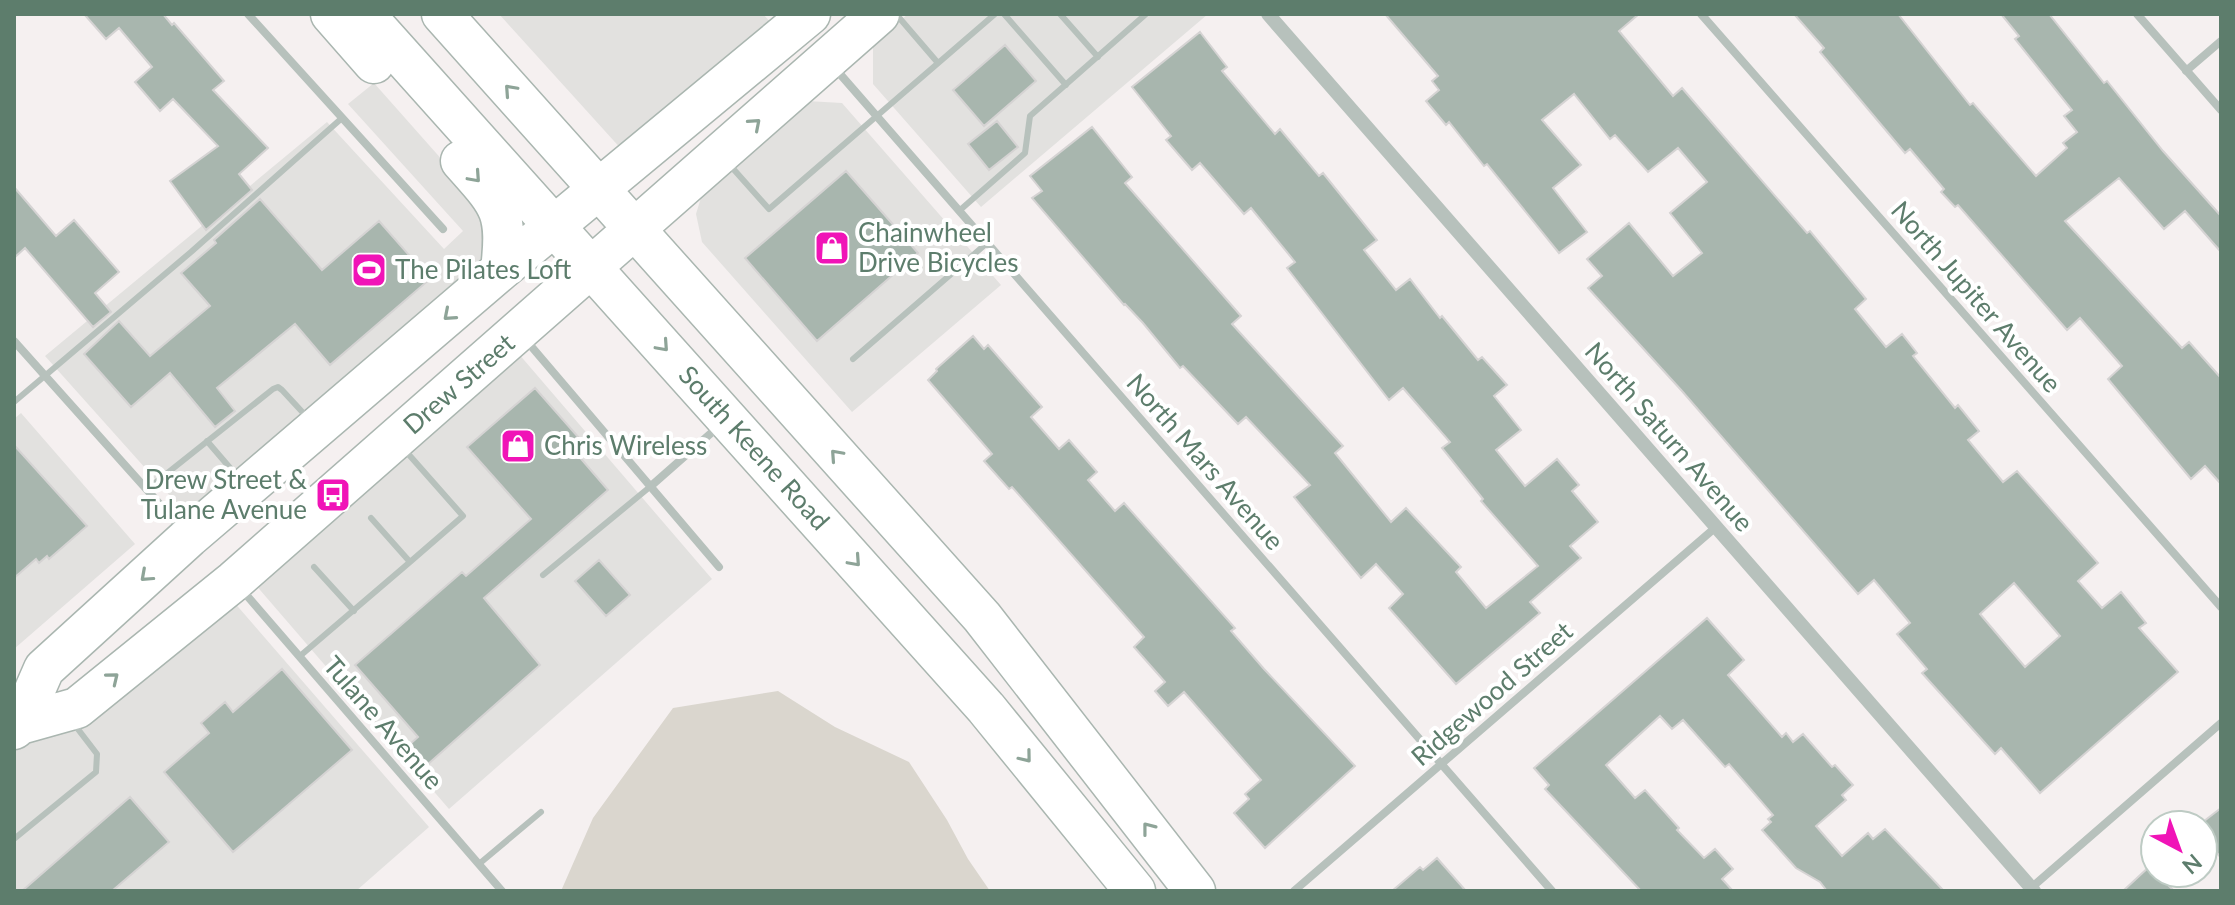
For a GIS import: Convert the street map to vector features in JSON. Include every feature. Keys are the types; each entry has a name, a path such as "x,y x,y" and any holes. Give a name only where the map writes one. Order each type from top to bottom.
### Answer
{"main road":[{"path":"331,14 494,198 501,211 505,235 501,270"},
{"name":"South Keene Road","path":"364,14 596,228 937,567 982,617 1195,891"},
{"path":"234,581 299,491 526,296 596,228 530,168 391,14"},
{"name":"South Keene Road","path":"442,14 570,158 630,310 986,708 1135,891"},
{"name":"Drew Street","path":"17,726 44,669 189,537 501,270 684,185 879,14"},
{"name":"Drew Street","path":"17,726 77,708 234,581 519,333 596,228 805,19"}],"street":[{"path":"248,14 443,229"},
{"name":"North Saturn Avenue","path":"1268,14 2032,890"},
{"name":"North Jupiter Avenue","path":"1701,14 2221,607"},
{"path":"2137,14 2221,110"},
{"path":"2186,71 2221,41"},
{"name":"North Mars Avenue","path":"827,60 1552,891"},
{"path":"519,333 719,567"},
{"path":"14,341 189,537"},
{"path":"651,486 728,419"},
{"name":"Ridgewood Street","path":"1294,891 1716,527"},
{"name":"Tulane Avenue","path":"234,581 502,891"},
{"path":"2032,890 2221,723"}],"lane":[{"path":"896,14 938,63"},
{"path":"720,154 769,209 995,14"},
{"path":"1004,14 1066,85"},
{"path":"1060,14 1098,57"},
{"path":"959,211 1025,153 1030,116 1146,14"},
{"path":"14,402 191,252 342,118"},
{"path":"853,359 987,243"},
{"path":"146,490 278,387 317,428"},
{"path":"300,656 463,516 396,439"},
{"path":"207,441 247,488"},
{"path":"543,575 651,486"},
{"path":"371,518 410,562"},
{"path":"314,567 354,611"},
{"path":"14,839 96,772 97,754 65,711"},
{"path":"479,864 541,812"}],"shaded area":[{"path":"499,14 763,14 773,25 623,151"},
{"path":"908,14 1208,14 981,207 873,84 873,44"},
{"path":"374,83 483,206 487,260 189,517 45,356 327,122 444,249 463,231 348,104"},
{"path":"807,101 842,103 1001,285 852,412 702,242 696,214 703,191"},
{"path":"518,353 712,579 449,809 254,583"},
{"path":"21,413 135,544 14,649 14,419"},
{"path":"233,601 429,827 356,891 14,891 14,749"},
{"path":"778,691 835,727 909,762 990,891 561,891 593,818 673,708"}],"building":[{"path":"84,14 163,14 224,81 213,90 268,148 239,174 252,190 206,230 170,181 218,146 173,99 160,111 135,82 152,67 119,28 106,39"},
{"path":"1385,14 1639,14 1619,31 1673,96 1682,88 1807,233 1810,231 1866,299 1855,309 1886,347 1902,334 1917,353 1913,356 1955,408 1958,405 1979,431 1968,440 2003,482 2017,471 2098,563 2078,581 2102,608 2121,592 2146,623 2139,628 2178,672 2040,793 2001,748 1995,754 1922,673 1927,669 1897,634 1910,623 1874,580 1858,594 1588,288 1602,276 1587,259 1629,223 1673,276 1702,253 1670,213 1707,182 1678,148 1648,172 1615,135 1610,139 1574,94 1542,120 1581,165 1553,188 1587,232 1559,253 1487,164 1484,166 1449,122 1446,125 1426,101 1439,90 1432,81 1438,76","holes":["2014,583 2060,636 2025,667 1980,614"]},
{"path":"1794,14 1898,14 1970,105 1973,103 2036,176 2067,148 2063,143 2077,132 2064,116 2072,110 2015,39 2019,36 2001,14 2049,14 2104,83 2107,81 2221,216 2221,252 2185,211 2164,229 2119,178 2065,221 2182,348 2189,342 2221,378 2221,484 2205,466 2191,479 2108,379 2122,366 2080,318 2067,330 1958,205 1955,207 1941,192 1944,189 1910,149 1905,153 1820,52 1824,48"},
{"path":"1200,32 1227,67 1222,71 1275,134 1280,129 1319,176 1323,173 1377,240 1364,250 1396,290 1410,279 1478,360 1482,357 1507,385 1494,396 1521,430 1496,450 1525,486 1557,459 1579,485 1572,491 1598,522 1570,546 1581,558 1530,602 1540,613 1456,684 1389,608 1403,594 1376,564 1361,578 1294,497 1310,485 1246,417 1238,424 1183,366 1180,368 1032,198 1042,191 1030,176 1092,127 1132,177 1125,183 1241,316 1232,324 1343,446 1335,453 1391,522 1406,508 1461,567 1456,572 1486,608 1538,566 1481,501 1483,499 1442,448 1450,442 1403,388 1389,400 1287,268 1295,262 1251,208 1244,214 1200,163 1192,170 1166,140 1171,136 1132,87"},
{"path":"1005,45 1036,81 984,126 953,90"},
{"path":"997,121 1018,147 989,170 968,144"},
{"path":"846,171 918,253 817,341 745,258"},
{"path":"14,187 56,236 74,220 119,272 95,293 111,312 93,327 25,248 14,258"},
{"path":"260,199 322,270 379,221 430,279 330,365 295,324 217,388 235,411 215,427 170,373 131,407 84,354 119,321 150,356 210,306 181,273"},
{"path":"973,336 984,349 988,345 1042,407 1031,417 1059,449 1069,440 1097,472 1088,480 1115,511 1124,503 1235,628 1231,631 1264,669 1355,766 1265,848 1234,813 1249,799 1245,794 1261,780 1184,692 1168,706 1155,691 1165,682 1134,647 1144,637 1012,487 1009,489 984,461 992,454 928,380"},
{"path":"535,388 579,438 570,446 608,490 484,598 540,665 427,765 409,745 418,737 355,665 462,572 466,576 531,519 467,447"},
{"path":"14,445 87,526 49,559 47,556 39,563 36,559 14,578"},
{"path":"599,560 630,595 606,616 575,581"},
{"path":"1707,618 1744,660 1728,675 1782,737 1786,733 1793,742 1803,734 1853,785 1842,795 1846,800 1816,826 1842,856 1868,833 1873,839 1885,829 1944,891 1827,891 1820,882 1796,868 1762,830 1771,822 1768,819 1773,815 1729,764 1725,767 1683,720 1672,729 1660,716 1606,765 1635,798 1645,790 1704,858 1715,849 1733,869 1722,879 1733,891 1641,891 1545,789 1549,785 1534,768"},
{"path":"282,669 352,750 233,852 164,772 209,733 201,723 225,702 233,712"},
{"path":"130,797 169,842 112,891 22,891"},
{"path":"2221,808 2221,858 2219,856"},
{"path":"1437,858 1466,891 1392,891 1420,867 1423,870"},
{"path":"2139,876 2139,889 2174,891 2123,891"}],"place":[{"name":"Chainwheel Drive Bicycles","path":"832,248"},
{"name":"The Pilates Loft","path":"369,270"},
{"name":"Chris Wireless","path":"518,446"},
{"name":"Drew Street & Tulane Avenue","path":"333,495"}]}
